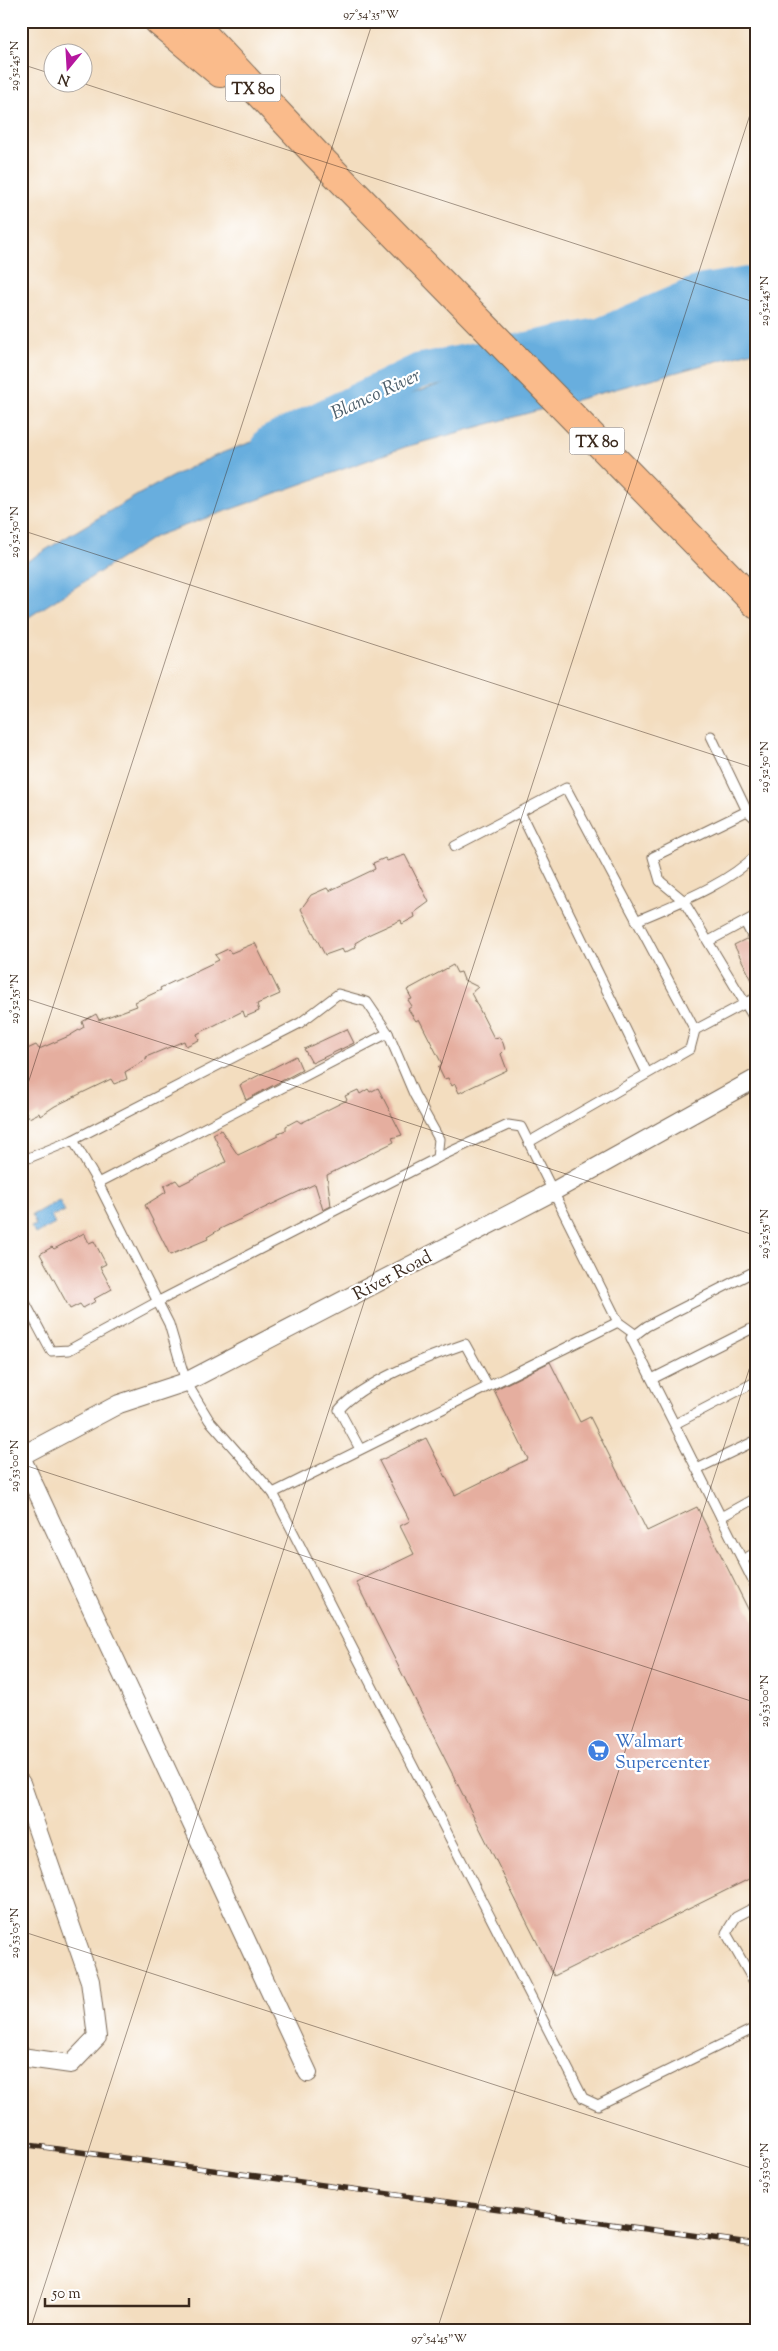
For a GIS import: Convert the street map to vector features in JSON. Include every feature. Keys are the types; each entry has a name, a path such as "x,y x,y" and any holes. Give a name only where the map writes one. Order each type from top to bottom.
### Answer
{"main road":[{"path":"158,21 316,154"},
{"name":"TX 80","path":"191,21 316,154 757,605"},
{"path":"216,21 316,154"}],"street":[{"name":"River Road","path":"21,1457 119,1404 186,1382 554,1191 757,1078"},
{"path":"21,1457 308,2073"},
{"path":"21,1783 90,1981 97,2037 71,2064 21,2057"}],"lane":[{"path":"711,736 747,811 757,820"},
{"path":"455,846 566,788 695,1030 690,1049 529,1142"},
{"path":"747,811 653,857 660,881 683,900 757,1023"},
{"path":"520,812 647,1073"},
{"path":"636,921 683,900 744,868 757,854"},
{"path":"709,941 757,915"},
{"path":"745,922 752,936"},
{"path":"21,1161 73,1140 300,1023 338,994 367,1002 388,1033 414,1094 439,1139 437,1158"},
{"path":"695,1030 757,997"},
{"path":"98,1183 388,1033"},
{"path":"21,1295 51,1351 69,1350 157,1302 437,1158 508,1125 521,1127 618,1322 636,1335"},
{"path":"73,1140 98,1183 169,1324 186,1382 209,1420 273,1492 583,2098 598,2105 757,2027"},
{"path":"757,1270 647,1326 631,1338 757,1589"},
{"path":"273,1492 618,1322"},
{"path":"652,1379 757,1326"},
{"path":"360,1449 339,1410 349,1397 429,1356 465,1344 488,1386"},
{"path":"675,1424 757,1381"},
{"path":"697,1469 757,1440"},
{"path":"721,1517 757,1497"},
{"path":"742,1560 757,1552"},
{"path":"757,1906 736,1917 726,1933 757,1987"},
{"path":"748,1972 757,1967"}],"water":[{"path":"757,286 757,350 405,447 156,536 21,622 21,565 136,496 208,459 259,440 508,363 606,335"},
{"path":"59,1200 65,1212 51,1216 55,1224 36,1234 31,1227 36,1225 32,1215"}],"building":[{"path":"405,855 429,902 414,913 415,917 402,924 401,920 370,934 355,943 356,947 344,953 342,949 325,955 301,909 311,895 327,888 329,891 375,869 373,863 385,858 387,861"},
{"path":"746,939 751,942 757,940 757,990 734,945"},
{"path":"255,943 280,994 257,1004 259,1011 245,1017 243,1011 197,1034 199,1040 186,1046 184,1041 146,1057 147,1059 125,1072 127,1079 114,1084 111,1079 55,1106 40,1116 39,1113 29,1118 21,1104 21,1060 26,1058 23,1051 36,1045 39,1049 69,1036 84,1027 82,1022 96,1014 99,1020 137,1006 135,1002 219,960 215,955 228,949 231,953"},
{"path":"453,965 457,973 461,972 464,980 478,987 471,993 494,1038 499,1037 503,1043 505,1050 501,1054 507,1070 459,1093 455,1084 452,1086 448,1078 444,1079 438,1067 442,1064 419,1019 416,1021 408,1009 412,1006 408,1000 412,999 407,990"},
{"path":"347,1029 354,1043 312,1063 304,1049"},
{"path":"296,1056 302,1070 246,1100 240,1085"},
{"path":"378,1088 402,1135 392,1138 394,1142 327,1175 331,1206 323,1210 315,1184 222,1228 207,1237 208,1239 170,1255 145,1205 166,1192 164,1186 176,1180 180,1185 226,1162 213,1134 221,1130 238,1155 278,1136 278,1133 286,1130 286,1126 297,1120 301,1123 347,1100 345,1096 358,1090 360,1094 368,1089 370,1092"},
{"path":"84,1233 89,1243 94,1241 106,1264 100,1267 112,1289 83,1308 80,1304 70,1309 40,1254 52,1247 54,1249"},
{"name":"Walmart Supercenter","path":"550,1362 580,1422 590,1417 647,1531 697,1507 757,1627 757,1875 554,1976 356,1582 414,1554 400,1526 410,1521 379,1461 426,1438 455,1495 528,1459 494,1390"}],"waterway":[{"name":"Blanco River","path":"270,443 419,371 601,335 701,292 757,283"}],"railway":[{"path":"21,2144 757,2244"}],"place":[{"name":"Walmart Supercenter","path":"599,1751"}]}
